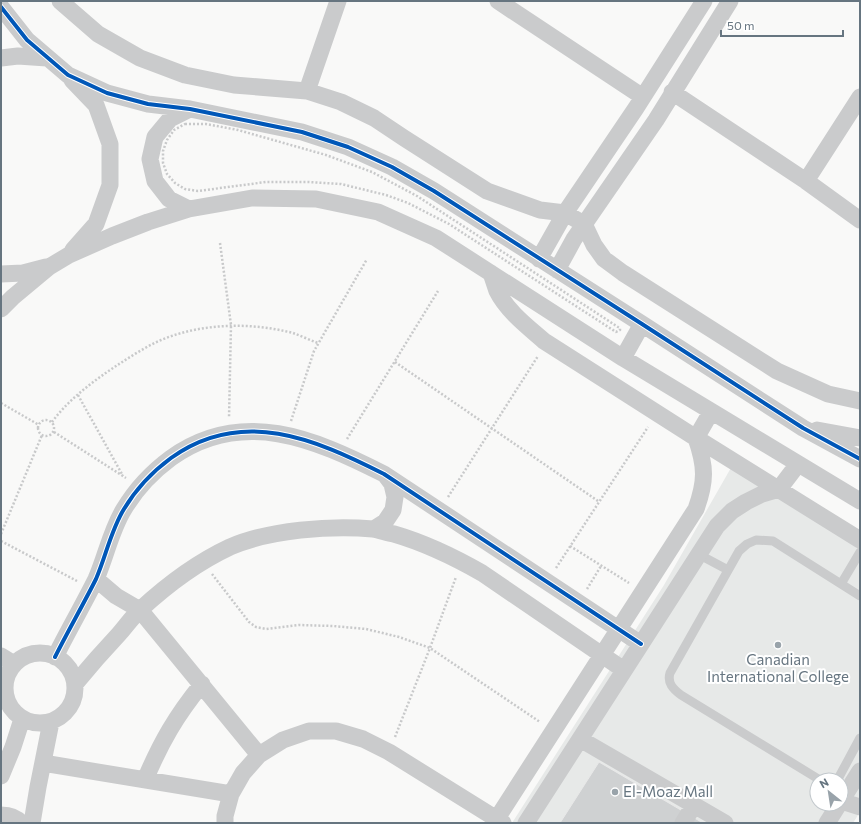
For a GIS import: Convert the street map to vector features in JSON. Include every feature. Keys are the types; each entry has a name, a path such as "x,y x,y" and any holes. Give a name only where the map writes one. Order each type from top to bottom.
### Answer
{"street":[{"path":"60,1 98,34 140,58 186,75 234,85 307,91 341,102 374,118 488,191 540,210 566,213 584,224 594,245 604,259 623,273 777,371 828,394 860,401"},
{"path":"307,91 338,1"},
{"path":"499,1 640,102 656,120"},
{"path":"539,259 566,213 640,102 704,1"},
{"path":"557,270 584,224 656,120 730,1"},
{"path":"1,7 27,40 68,75 96,105 110,144 110,185 108,192 96,224 69,255"},
{"path":"1,58 18,56 47,58"},
{"path":"658,74 674,89 860,220"},
{"path":"68,75 108,93 148,104 190,109 302,132 348,147 392,167 434,191 803,428 860,459"},
{"path":"806,181 860,97"},
{"path":"189,210 169,199 164,193 155,181 150,159 155,137 170,119 190,109"},
{"path":"1,309 49,267 69,255 148,222 189,210 252,198 316,199 378,212 436,238 623,358 860,501"},
{"path":"1,274 23,273 49,267"},
{"path":"490,273 498,292 509,308 523,323 544,341 860,540"},
{"path":"623,358 642,324"},
{"path":"225,823 225,816 231,794 243,772 259,755 282,740 309,731 336,731 363,739 389,752 498,822 553,731 696,509 703,490 704,472 702,455 696,438 711,412"},
{"path":"803,428 860,438"},
{"path":"55,657 93,583 112,535 124,510 139,487 158,467 180,451 205,439 228,433 257,431 286,435 318,445 384,474 641,644"},
{"path":"526,823 717,526 732,511 762,494 779,489 798,464"},
{"path":"374,529 385,522 392,510 395,497 392,484 384,474"},
{"path":"75,684 140,610 180,578 203,563 231,547 253,539 295,531 333,528 374,529 434,548 461,561 482,573 624,670"},
{"path":"93,583 140,610 259,755"},
{"path":"33,654 44,654 55,657 64,663 71,673 75,684 74,696 70,707 62,716 52,722 37,724 22,719 14,713 8,704 5,694 3,682 8,673 8,660 33,654"},
{"path":"145,780 168,729 202,684"},
{"path":"1,776 13,747 22,719"},
{"path":"32,823 52,722"},
{"path":"580,739 725,823"},
{"path":"43,763 231,794"},
{"path":"849,788 860,771"},
{"path":"849,803 860,806"},
{"path":"683,823 694,805"},
{"path":"827,823 834,812"},
{"path":"1,815 8,815 22,823"}],"lane":[{"path":"809,773 681,696 670,684 670,673 739,551 747,544 756,540 773,541 860,596"},
{"path":"841,584 860,552"},
{"path":"698,554 728,570"},
{"path":"842,772 860,738"}],"path":[{"path":"220,243 231,325 228,433"},
{"path":"286,435 310,361 318,343 326,332 367,259"},
{"path":"338,453 438,291"},
{"path":"52,422 78,395 101,376 125,360 161,340 199,328 231,325 262,328 293,333 318,343"},
{"path":"439,511 539,354"},
{"path":"395,362 598,502"},
{"path":"78,395 123,477"},
{"path":"1,403 39,425"},
{"path":"44,420 50,420 54,425 54,432 48,436 42,435 39,432 39,425 44,420"},
{"path":"547,582 650,424"},
{"path":"54,432 139,487"},
{"path":"1,534 42,435"},
{"path":"1,542 93,583"},
{"path":"570,546 643,592"},
{"path":"389,752 430,648 461,561"},
{"path":"203,563 249,622 256,627 266,629 299,625 333,626 366,629 399,637 430,648 553,731"},
{"path":"579,603 601,566"}],"shaded area":[{"path":"732,466 860,540 860,812 853,823 512,823 664,585"}],"building":[{"name":"El-Moaz Mall","path":"599,762 703,823 560,823"}],"cycle path":[{"path":"1,7 27,40 68,75 107,93 148,104 190,109 302,132 348,147 392,167 434,191 803,428 860,459"},
{"path":"55,657 96,579 119,517 139,488 157,469 171,458 198,443 225,434 251,431 278,434 305,440 358,461 384,474 641,644"}],"place":[{"name":"Canadian International College","path":"778,645"},
{"name":"El-Moaz Mall","path":"615,792"}]}
